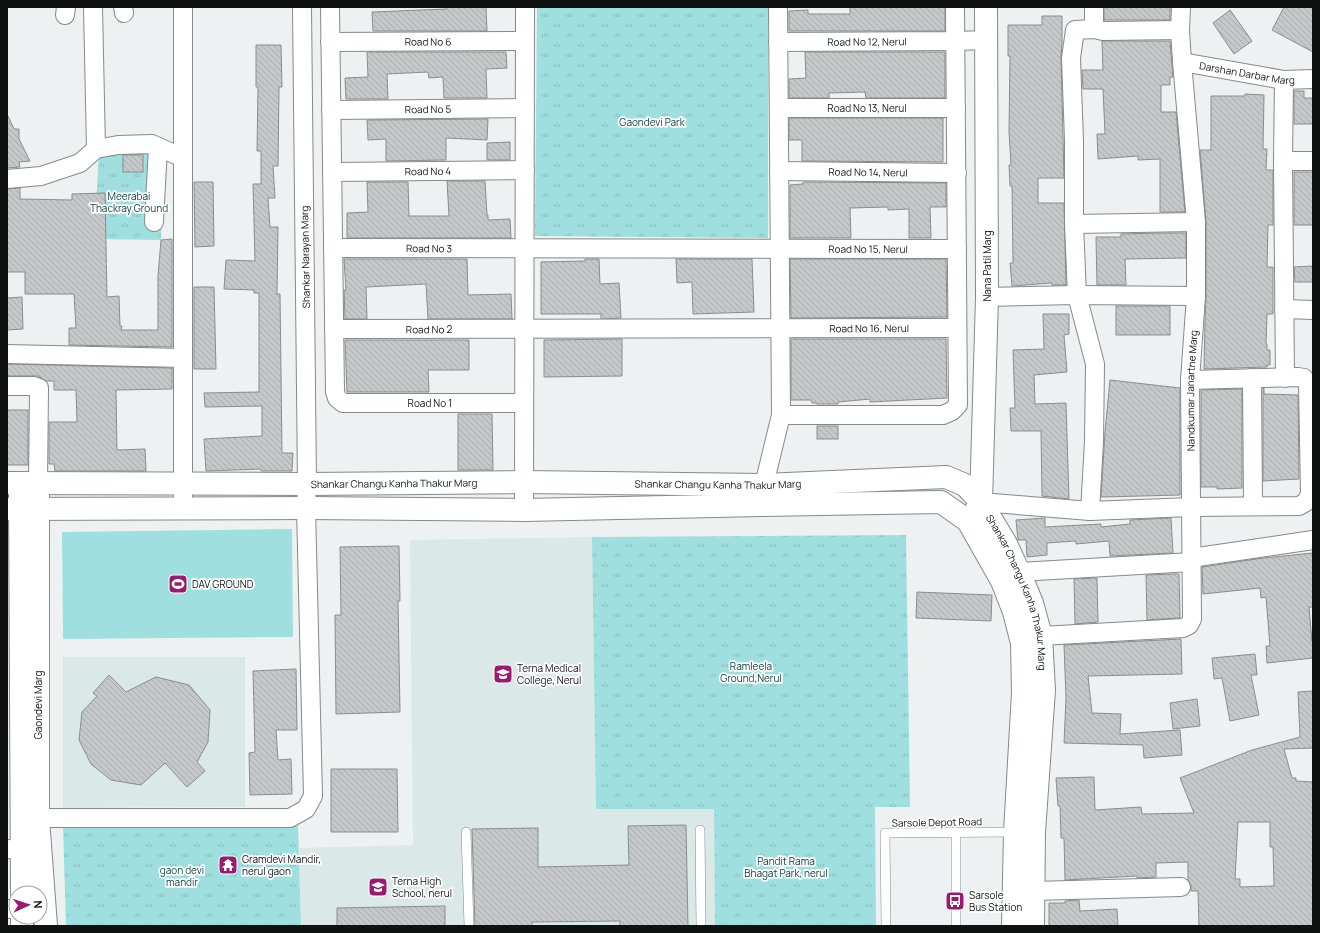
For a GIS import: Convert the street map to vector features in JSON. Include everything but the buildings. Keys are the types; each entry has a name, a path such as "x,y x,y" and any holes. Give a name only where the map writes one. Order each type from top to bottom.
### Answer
{"street":[{"path":"93,7 96,149"},
{"path":"183,7 183,507"},
{"name":"Shankar Narayan Marg","path":"38,818 290,818 306,809 313,796 306,508 302,7"},
{"path":"330,7 334,329"},
{"path":"524,510 525,7"},
{"path":"763,495 781,415 778,7"},
{"path":"781,415 943,415 952,411 958,405 956,7"},
{"name":"Nana Patil Marg","path":"982,502 988,297 986,7"},
{"path":"1094,7 1094,29"},
{"name":"Nandkumar Janartne Marg","path":"1041,636 1183,628 1189,625 1192,619 1190,380 1196,296 1196,222 1182,62 1180,30 1181,7"},
{"path":"1090,511 1094,442 1095,364 1077,295 1074,224 1074,140 1071,58 1075,30 1180,30"},
{"name":"Road No 12, Nerul","path":"778,42 986,40"},
{"name":"Road No 6","path":"330,42 525,41"},
{"name":"Darshan Darbar Marg","path":"1182,62 1284,80 1313,79"},
{"path":"1284,80 1283,161 1285,378"},
{"name":"Road No 5","path":"331,110 525,108"},
{"name":"Road No 13, Nerul","path":"779,108 956,108"},
{"path":"7,179 41,176 80,163 96,149 118,145 152,144 183,158"},
{"path":"154,222 158,147"},
{"path":"1283,161 1313,161"},
{"name":"Road No 4","path":"332,172 524,170"},
{"name":"Road No 14, Nerul","path":"779,171 956,173"},
{"path":"1074,224 1196,222"},
{"name":"Road No 3","path":"333,248 780,248"},
{"name":"Road No 15, Nerul","path":"780,248 957,249"},
{"path":"988,297 1077,295 1196,296"},
{"path":"1284,309 1313,310"},
{"name":"Road No 16, Nerul","path":"524,330 958,328"},
{"name":"Road No 2","path":"334,329 524,330"},
{"name":"Road No 1","path":"334,329 335,392 337,398 343,403 524,403"},
{"path":"7,354 183,358"},
{"path":"1252,378 1253,506"},
{"path":"968,521 982,502 1090,511 1191,507 1299,506 1306,502 1310,494 1308,384 1304,378 1190,380"},
{"path":"7,386 34,386 39,388 22,483"},
{"name":"Shankar Changu Kanha Thakur Marg","path":"22,509 183,507 524,510 763,495 946,477 966,485 982,502 1020,572 1032,603 1041,636 1044,690 1013,926"},
{"name":"Shankar Changu Kanha Thakur Marg","path":"22,483 307,484 524,482 763,495 940,502 968,521 1002,581 1014,612 1022,643 1025,832 1033,891 1033,926"},
{"name":"Gaondevi Marg","path":"21,885 15,849 22,483"},
{"name":"Gaondevi Marg","path":"22,509 38,818 46,926"},
{"path":"1020,572 1192,560 1313,540"},
{"path":"1022,690 1044,690"},
{"path":"1033,891 1181,888"}],"lane":[{"path":"700,830 701,926"},
{"path":"466,832 469,926"},
{"name":"Sarsole Depot Road","path":"886,926 885,833 1025,832"},
{"path":"956,833 956,926"}],"shaded area":[{"name":"Terna Medical College, Nerul","path":"592,537 596,809 714,808 715,926 301,926 299,848 413,845 410,540"},
{"path":"63,657 245,657 245,807 63,808"}],"green space":[{"name":"Gaondevi Park","path":"537,7 768,7 768,238 535,236"},
{"name":"Meerabai Thackray Ground","path":"162,151 161,240 94,239 99,152"},
{"name":"DAV GROUND","path":"292,529 293,637 63,639 62,532"},
{"name":"Ramleela Ground,Nerul","path":"906,535 910,807 875,807 876,926 715,926 714,809 596,809 592,537"},
{"name":"gaon devi mandir","path":"63,826 298,826 301,926 66,926"}],"place":[{"name":"DAV GROUND","path":"178,584"},
{"name":"Terna Medical College, Nerul","path":"503,674"},
{"name":"Gramdevi Mandir, nerul gaon","path":"228,865"},
{"name":"Terna High School, nerul","path":"378,887"},
{"name":"Sarsole Bus Station","path":"955,901"}],"park label":[{"name":"Pandit Rama Bhagat Park, nerul","path":"786,866"}]}
